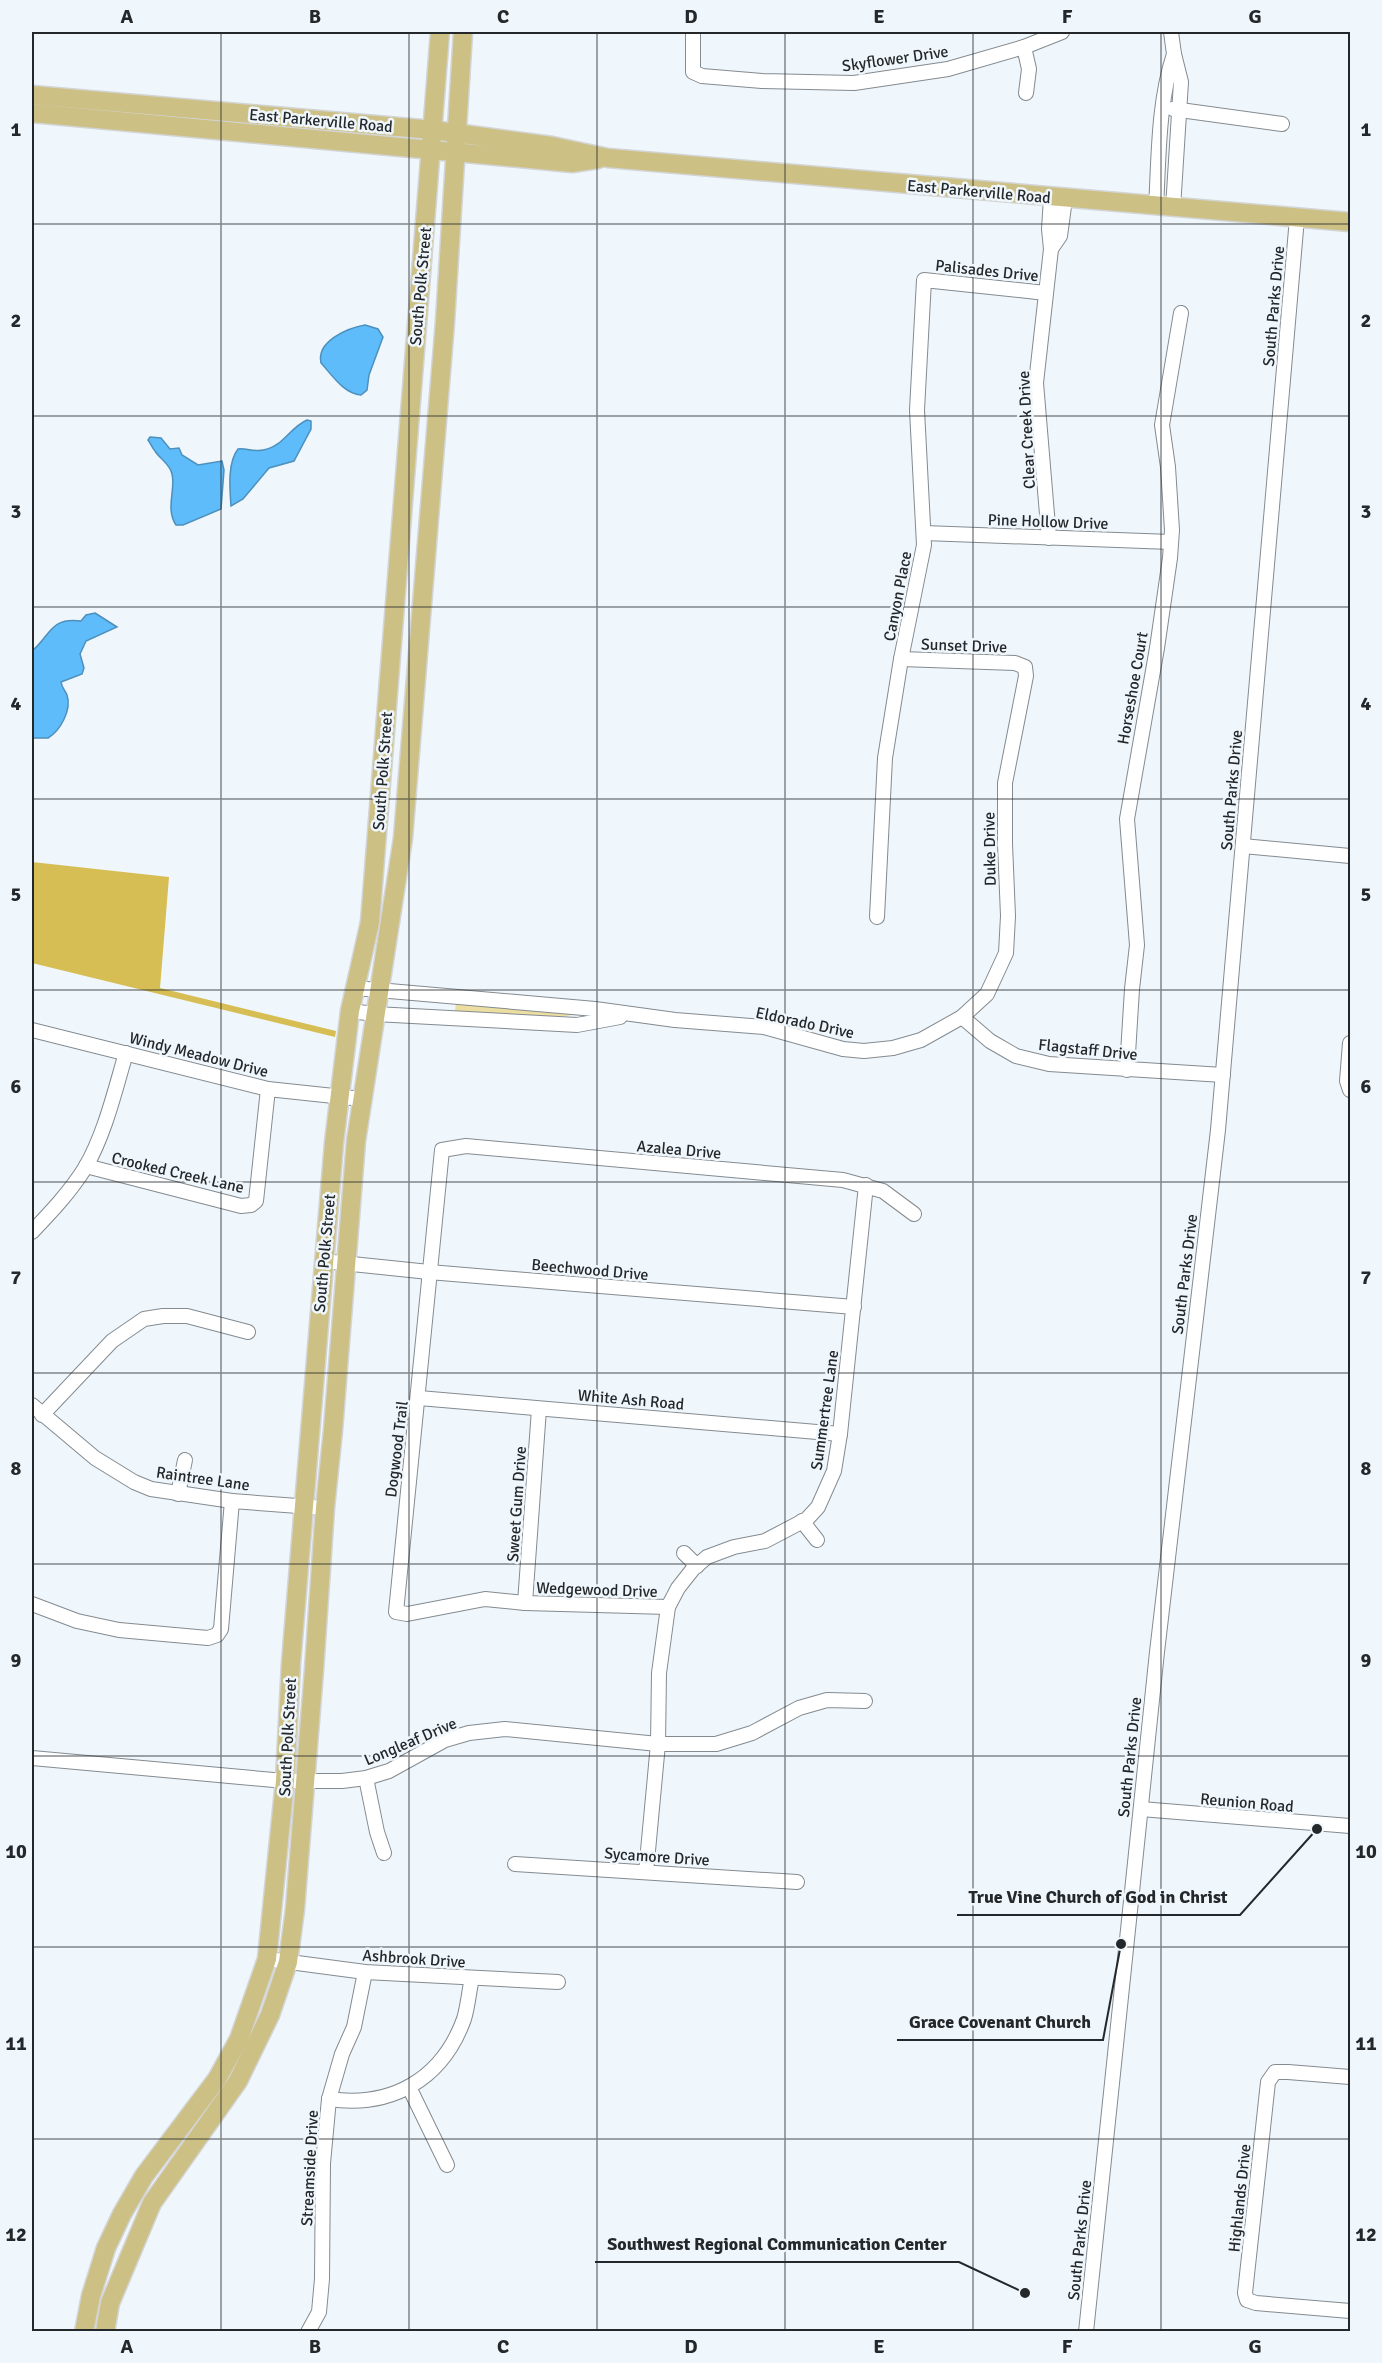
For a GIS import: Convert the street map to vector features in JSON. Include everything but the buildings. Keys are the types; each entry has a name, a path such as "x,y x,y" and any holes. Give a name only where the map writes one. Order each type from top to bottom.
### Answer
{"main road":[{"name":"South Polk Street","path":"84,2331 91,2296 106,2248 122,2214 144,2176 217,2079 239,2038 267,1959 285,1781 291,1663 323,1261 350,1011 370,922 440,32"},
{"name":"South Polk Street","path":"105,2331 110,2303 152,2203 238,2081 270,2015 288,1962 295,1909 325,1508 362,1099 403,831 457,154 463,32"},
{"name":"East Parkerville Road","path":"32,95 74,108 432,152 572,163 608,158"},
{"name":"East Parkerville Road","path":"32,113 74,108 434,130 552,146 608,158 1350,222"}],"street":[{"name":"Skyflower Drive","path":"693,32 693,72 702,76 762,81 854,82 948,69 1024,47 1062,32"},
{"path":"1164,207 1181,110 1181,82 1171,32"},
{"path":"1024,47 1029,69 1026,93"},
{"path":"1164,207 1162,107 1166,81 1174,54"},
{"path":"1162,107 1282,124"},
{"name":"Clear Creek Drive","path":"1049,538 1036,383 1051,249 1060,236 1058,198"},
{"name":"South Parks Drive","path":"1086,2331 1141,1809 1223,1075 1297,218"},
{"name":"Palisades Drive","path":"924,280 1046,293"},
{"name":"Canyon Place","path":"877,917 885,758 901,659 924,545 916,410 924,280"},
{"name":"Horseshoe Court","path":"1127,1070 1137,945 1127,819 1131,783 1157,648 1171,542 1168,467 1162,425 1180,313"},
{"name":"Pine Hollow Drive","path":"924,533 1171,542"},
{"name":"Sunset Drive","path":"901,659 1015,663 1025,667"},
{"name":"Duke Drive","path":"963,1017 987,994 1006,953 1008,916 1005,783 1026,676 1025,667"},
{"path":"1243,846 1350,856"},
{"name":"Eldorado Drive","path":"355,988 764,1027 843,1049 864,1051 893,1048 921,1040 963,1017"},
{"path":"445,1018 446,996"},
{"name":"Eldorado Drive","path":"350,1011 577,1025 633,1014"},
{"name":"Flagstaff Drive","path":"963,1017 990,1041 1016,1056 1049,1064 1223,1075"},
{"name":"Windy Meadow Drive","path":"32,1030 268,1089 362,1099"},
{"path":"1350,1043 1347,1081 1350,1090"},
{"path":"32,1232 60,1202 86,1166 110,1110 126,1053"},
{"name":"Crooked Creek Lane","path":"86,1166 241,1206 251,1205 256,1201 268,1089"},
{"name":"Azalea Drive","path":"440,1160 442,1150 466,1146 843,1180 883,1191 914,1215"},
{"name":"Dogwood Trail","path":"440,1160 396,1612 407,1614 485,1599 525,1603"},
{"name":"Summertree Lane","path":"646,1872 658,1744 659,1673 668,1607 678,1588 707,1557 734,1547 765,1541 802,1521 818,1507 834,1471 840,1434 866,1185"},
{"name":"Beechwood Drive","path":"323,1261 429,1272 854,1306"},
{"path":"42,1415 112,1341 144,1319 187,1316 248,1332"},
{"name":"White Ash Road","path":"418,1398 840,1434"},
{"name":"Raintree Lane","path":"32,1405 95,1458 134,1482 152,1489 232,1501 325,1508"},
{"name":"Sweet Gum Drive","path":"525,1603 539,1409"},
{"path":"178,1494 185,1460"},
{"path":"32,1604 77,1621 119,1630 208,1638 217,1635 221,1629 232,1501"},
{"path":"802,1521 817,1540"},
{"path":"684,1553 697,1566"},
{"name":"Wedgewood Drive","path":"525,1603 668,1607"},
{"name":"Longleaf Drive","path":"32,1758 285,1781 366,1778 389,1771 445,1740 468,1733 505,1729 658,1744 716,1744 752,1732 799,1708 827,1700 865,1701"},
{"path":"366,1778 376,1832 384,1853"},
{"name":"Reunion Road","path":"1141,1809 1350,1826"},
{"name":"Sycamore Drive","path":"515,1864 797,1882"},
{"name":"Ashbrook Drive","path":"267,1959 365,1972 558,1982"},
{"name":"Streamside Drive","path":"308,2331 319,2312 322,2279 323,2163 328,2099 342,2054 354,2027 365,1972"},
{"path":"328,2099 350,2102 374,2100 409,2087 427,2077 449,2050 464,2018 472,1978"},
{"name":"Highlands Drive","path":"1350,2077 1275,2072 1268,2082 1245,2293 1247,2300 1256,2303 1350,2311"},
{"path":"409,2087 447,2165"}],"shaded area":[{"path":"32,862 169,877 160,988 336,1031 335,1037 32,963"},
{"path":"456,1001 580,1014 545,1019 455,1013"}],"water":[{"path":"365,325 378,329 383,337 369,375 367,390 361,395 349,391 339,383 321,363 321,355 323,348 335,337 350,329"},
{"path":"307,420 311,421 311,429 294,461 269,468 243,499 231,506 231,469 238,449 270,448"},
{"path":"150,437 161,438 170,449 179,448 182,455 198,465 222,461 224,470 221,509 183,525 176,525 171,512 172,474 152,447 148,440"},
{"path":"95,613 117,627 86,641 80,654 84,668 82,674 61,682 68,701 64,720 48,738 32,738 32,651 52,628 71,620 81,621 86,615"}],"place":[{"name":"True Vine Church of God in Christ","path":"1317,1829"},
{"name":"Grace Covenant Church","path":"1121,1944"},
{"name":"Southwest Regional Communication Center","path":"1025,2293"}]}
